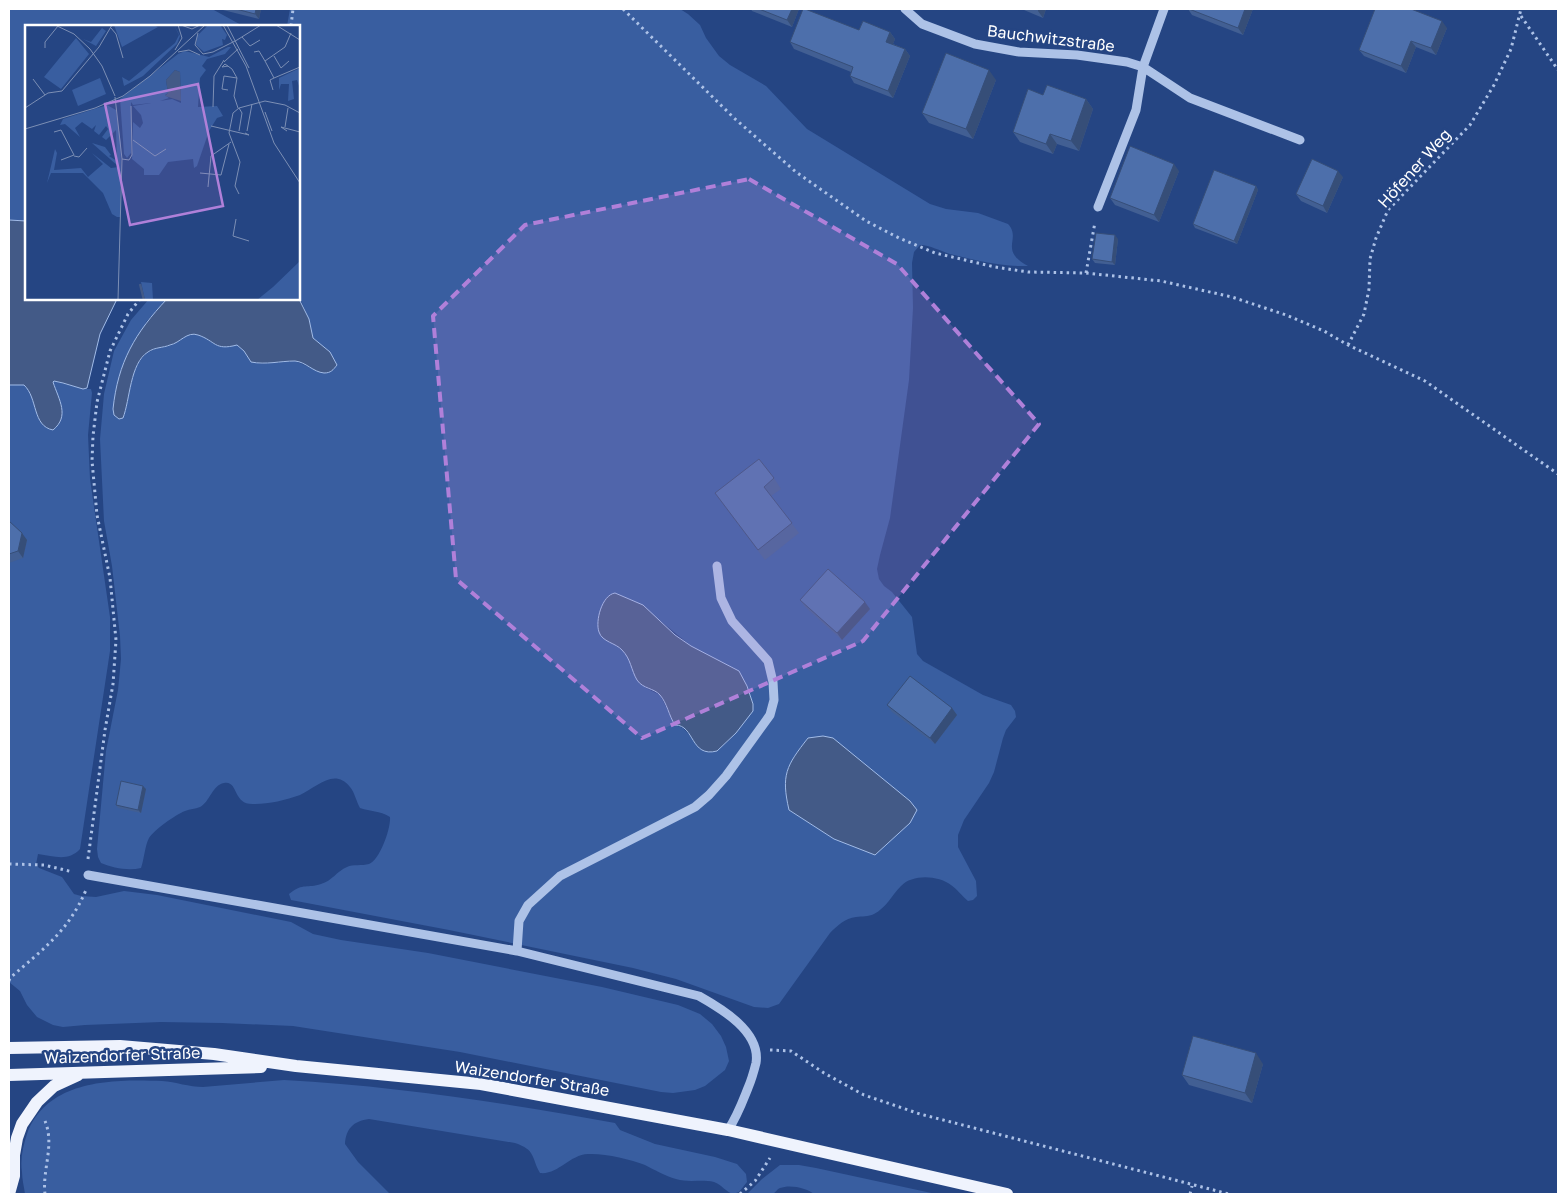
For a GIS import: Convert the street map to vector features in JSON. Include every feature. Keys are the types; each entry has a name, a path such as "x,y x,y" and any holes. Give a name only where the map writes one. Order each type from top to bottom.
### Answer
{"main road":[{"name":"Waizendorfer Straße","path":"9,1048 120,1046 214,1054 296,1066 481,1084 728,1130 1007,1194"},
{"name":"Waizendorfer Straße","path":"9,1075 296,1066"},
{"path":"9,1194 14,1176 14,1155 17,1138 22,1124 37,1102 54,1086 85,1072"}],"street":[{"name":"Bauchwitzstraße","path":"905,9 922,24 975,44 1019,52 1077,55 1127,62 1143,67 1190,98 1300,140"},
{"path":"1098,207 1136,110 1143,67 1164,9"},
{"path":"517,951 519,921 528,904 560,876 695,807 726,776 770,714 774,700 773,682 768,661 732,621 721,598 717,566"},
{"path":"88,875 517,951 700,996 724,1010 737,1021 755,1049 756,1062 749,1085 737,1117 728,1130"}],"path":[{"path":"290,25 294,9"},
{"path":"623,9 734,118 796,172 866,221 899,238 935,253 995,267 1028,272 1086,273 1161,281 1232,297 1286,315 1324,331 1348,345 1425,381 1558,474"},
{"name":"Höfener Weg","path":"1348,345 1364,314 1369,289 1370,259 1376,238 1388,210 1470,125 1494,85 1511,48 1521,9"},
{"path":"1520,16 1558,70"},
{"path":"1086,273 1098,207"},
{"path":"9,981 60,933 77,910 86,889 88,859 113,684 116,640 110,578 98,515 92,448 97,402 110,351 128,314 139,300"},
{"path":"9,864 44,865 88,875"},
{"path":"755,1049 792,1051 824,1073 864,1095 920,1114 1192,1186 1229,1194"},
{"path":"37,1102 47,1124 49,1153 44,1177 45,1194"},
{"path":"740,1194 755,1181 763,1170 770,1158 775,1140"},
{"path":"1190,1194 1192,1186"}],"highlighted area":[{"path":"749,179 897,264 1039,424 863,641 642,738 456,579 433,316 525,225"}],"shaded area":[{"path":"9,9 212,9 241,25 25,25 25,221 9,220"},
{"path":"290,9 680,9 700,25 706,38 719,56 730,65 766,86 807,129 930,204 946,209 978,213 1008,224 1012,229 1012,250 1014,255 1028,266 979,261 924,245 920,245 914,252 912,263 913,308 909,380 890,518 877,569 879,579 884,586 892,592 912,617 917,654 923,661 983,695 1011,705 1015,711 1016,717 1006,730 989,783 964,820 958,835 958,847 976,881 977,896 973,900 968,901 953,887 939,879 925,877 906,882 874,914 848,919 835,928 779,1004 768,1008 754,1007 676,979 633,968 291,900 289,894 298,888 325,883 349,866 369,864 377,857 384,843 390,817 382,813 360,808 350,787 344,781 338,779 325,781 295,797 260,804 248,804 239,797 232,785 229,783 220,784 203,805 176,816 160,827 149,838 141,868 121,868 101,863 97,849 106,751 118,690 121,659 112,566 104,521 100,439 104,394 114,351 131,320 148,300 166,300 146,322 116,389 113,409 114,414 119,419 123,418 134,373 143,357 152,350 174,344 188,335 195,334 204,337 219,346 229,347 237,345 244,351 250,361 261,364 295,361 318,371 330,352 313,338 309,319 300,298 300,25 287,25","holes":["607,598 627,598 640,604 691,646 705,655 734,668 749,694 753,704 746,719 732,737 714,752 704,751 683,728 675,725 660,695 646,688 638,681 630,659 623,650 605,640 600,614","808,738 834,839 789,810 786,788 787,771"]},
{"path":"9,220 25,221 25,300 117,300 100,334 87,388 83,389 53,382 62,413 58,425 53,430 46,427 38,417 31,397 24,385 9,385"},
{"path":"166,300 300,300 309,319 313,338 330,352 337,365 332,371 326,373 295,361 251,362 244,351 237,345 229,347 219,346 204,337 194,334 174,344 151,350 142,357 137,364 131,382 123,418 119,419 114,415 113,409 119,377 137,336"},
{"path":"52,382 83,389 91,389 92,393 88,435 90,479 110,617 110,651 80,849 71,856 66,857 38,854 36,864 39,868 62,877 74,894 81,896 96,897 124,891 157,895 291,922 313,934 341,940 428,953 602,987 678,1005 700,1014 712,1024 721,1036 729,1061 725,1070 705,1086 695,1090 673,1093 460,1052 293,1026 161,1022 63,1027 53,1025 37,1017 27,1005 20,991 9,982 9,385 25,385 32,394 38,417 59,403"},
{"path":"615,593 643,605 675,635 691,646 739,671 747,686 753,704 753,711 736,733 717,751 708,752 702,750 686,730 681,726 675,725 660,695 639,683 625,653 603,638 599,632 598,622 603,603 606,598"},
{"path":"823,736 833,738 910,801 917,810 910,823 875,855 834,839 789,810 786,779 790,764 808,738"},
{"path":"143,1080 203,1087 284,1080 367,1086 450,1096 615,1123 620,1130 655,1144 715,1157 737,1164 746,1174 747,1182 739,1192 733,1194 714,1182 681,1180 632,1161 609,1155 594,1154 581,1155 552,1171 540,1173 530,1151 515,1143 369,1119 363,1120 351,1127 345,1144 358,1162 390,1194 25,1194 21,1162 27,1134 37,1116 50,1102 66,1093 84,1086 103,1082"},
{"path":"780,1165 799,1165 816,1168 936,1194 814,1194 803,1188 789,1186 779,1188 773,1194 747,1194"}],"building":[{"path":"236,9 256,9 255,14"},
{"path":"759,9 792,9 787,20"},
{"path":"803,9 859,30 863,21 890,32 886,42 905,49 888,91 850,76 853,67 790,42"},
{"path":"1189,9 1245,9 1238,28"},
{"path":"1375,9 1411,9 1442,21 1431,48 1411,41 1401,66 1359,50"},
{"path":"946,53 989,70 966,129 922,113"},
{"path":"1047,85 1086,99 1071,141 1050,134 1046,144 1013,132 1028,89 1043,95"},
{"path":"1130,146 1174,164 1154,215 1110,198"},
{"path":"1312,159 1338,171 1323,206 1296,194"},
{"path":"1214,170 1256,186 1234,241 1193,224"},
{"path":"1096,233 1115,235 1112,262 1092,259"},
{"path":"759,459 774,478 764,487 792,523 758,550 715,493"},
{"path":"9,521 22,533 18,551 9,554"},
{"path":"828,569 865,602 837,633 800,600"},
{"path":"910,676 952,708 930,738 887,705"},
{"path":"121,781 143,786 138,810 116,805"},
{"path":"1193,1036 1256,1053 1245,1093 1182,1075"}]}
